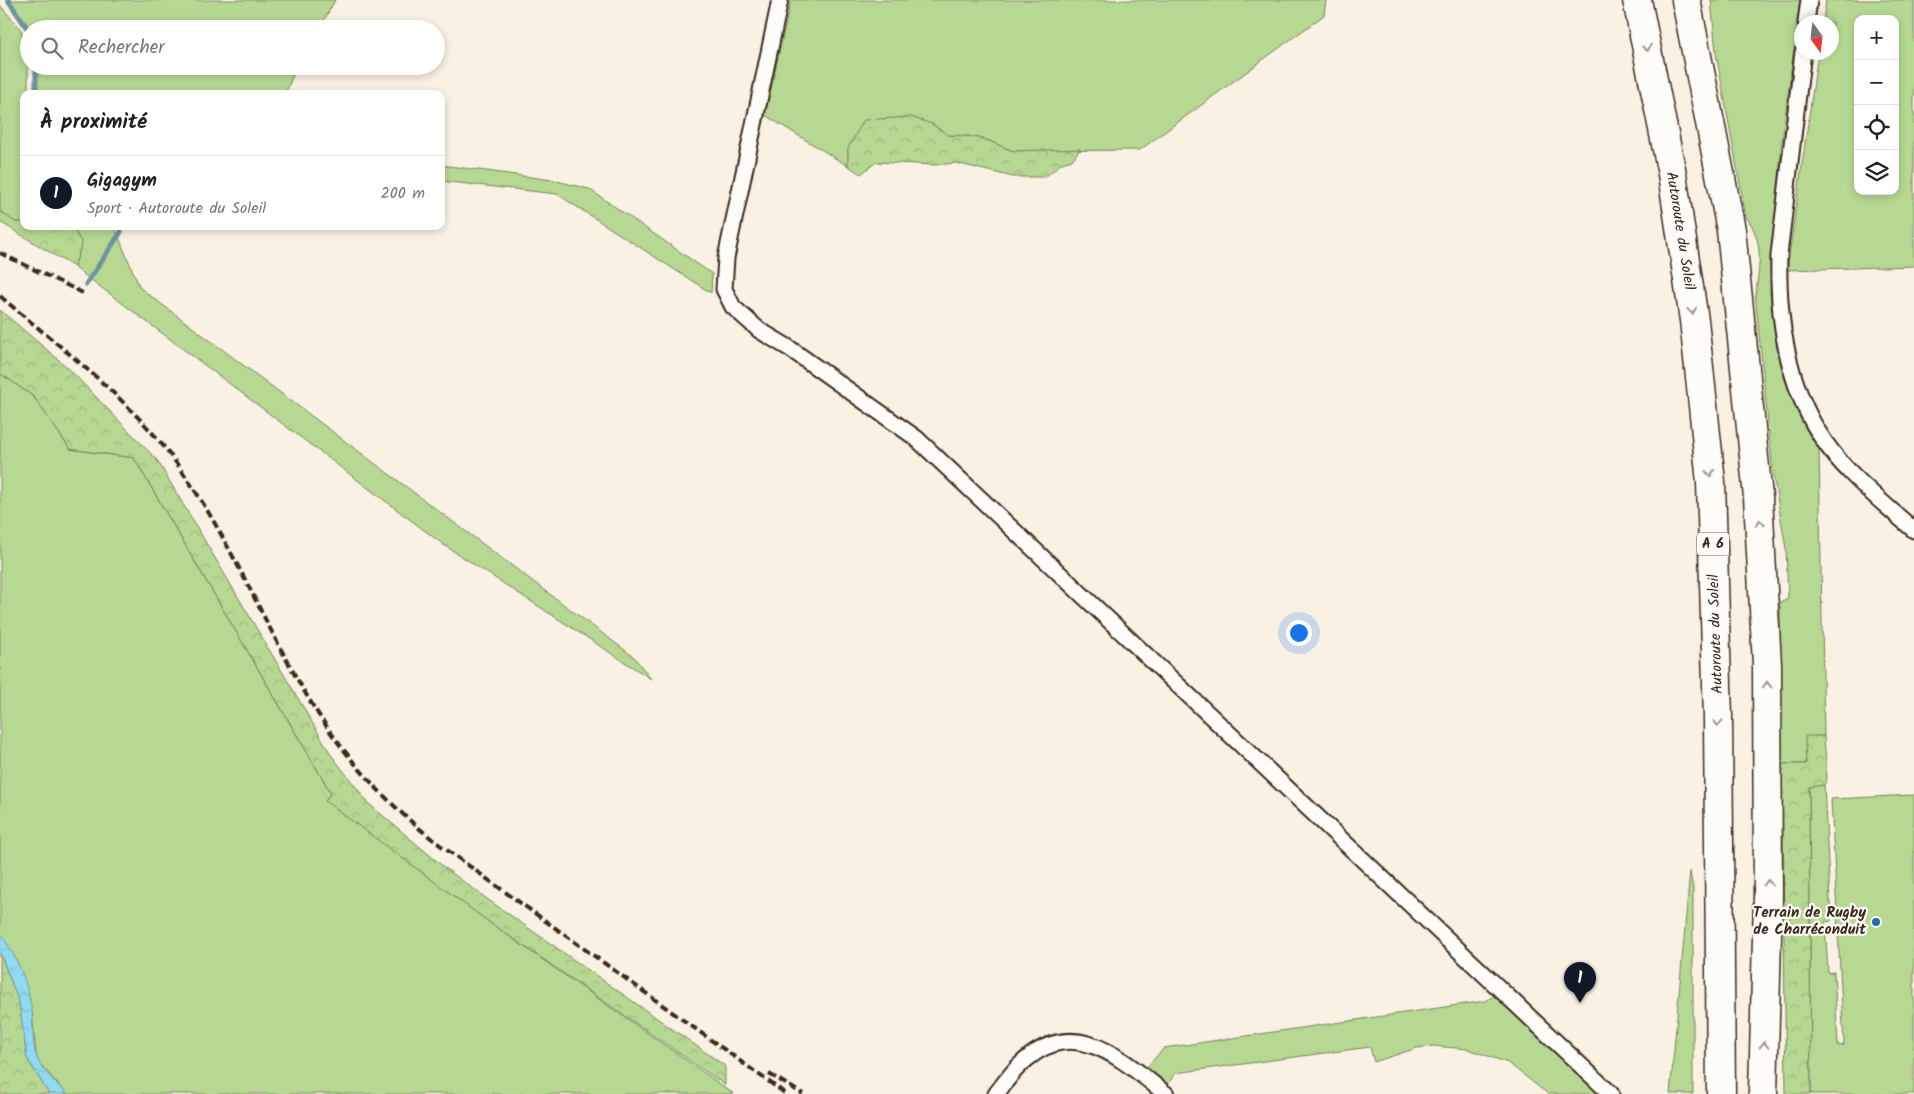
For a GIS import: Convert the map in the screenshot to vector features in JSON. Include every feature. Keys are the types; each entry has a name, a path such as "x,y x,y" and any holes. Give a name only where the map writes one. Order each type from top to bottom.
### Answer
{"highway":[{"name":"Autoroute du Soleil","path":"1637,0 1672,174 1694,320 1711,482 1718,718 1721,1094"},
{"path":"1686,0 1731,230 1758,497 1767,665 1768,897 1763,1094"}],"street":[{"path":"780,0 726,258 724,289 733,307 759,330 788,348 916,438 1612,1094"},
{"path":"1807,15 1809,0"},
{"path":"1802,60 1778,262 1782,326 1792,376 1804,407 1825,442 1848,470 1914,530"},
{"path":"996,1094 1018,1067 1037,1051 1062,1040 1092,1043 1116,1057 1166,1094"}],"green space":[{"path":"8,0 335,0 324,20 22,20"},
{"path":"791,0 1326,0 1324,15 1140,150 1013,151 979,137 948,135 932,124 848,148 848,166 765,115"},
{"path":"1711,0 1800,0 1798,15 1794,15 1794,47 1782,141 1770,292 1775,331 1789,382 1819,447 1824,736 1806,737 1806,764 1782,764 1780,602 1788,598 1786,548 1773,474 1755,294 1759,254 1756,235 1746,217 1716,53"},
{"path":"1826,0 1914,0 1914,266 1787,270 1817,60 1839,60 1839,15 1824,15"},
{"path":"0,5 20,29 20,75 28,75 28,90 20,90 20,222 15,222 0,211"},
{"path":"36,75 293,75 287,90 36,90"},
{"path":"911,117 932,124 948,135 979,137 1013,151 1080,149 1072,160 1062,163 1045,177 1013,177 956,163 936,165 876,162 861,174 848,166 848,148 864,120"},
{"path":"445,166 553,180 589,189 712,274 711,293 557,194 445,181"},
{"path":"0,211 15,222 20,222 20,230 74,230 82,243 74,267 0,222"},
{"path":"74,230 116,230 140,288 634,657 651,679 444,545 74,267 82,243"},
{"path":"0,310 67,367 157,460 332,756 369,804 445,868 487,899 725,1066 725,1085 489,922 325,801 331,793 134,458 70,449 34,397 0,373"},
{"path":"0,373 34,397 70,449 134,458 331,793 326,801 489,922 734,1094 67,1094 39,1063 36,1055 32,1012 0,933"},
{"path":"1805,736 1824,736 1827,779 1824,785 1809,787 1811,1094 1786,1094 1782,764 1806,764"},
{"name":"Terrain de Rugby de Charréconduit","path":"1824,785 1831,921 1825,922 1828,973 1834,972 1838,1046 1844,1045 1831,799 1914,795 1914,1094 1811,1094 1809,786"},
{"path":"1690,871 1693,889 1693,1094 1670,1094"},
{"path":"0,953 19,1002 27,1058 49,1094 0,1094"},
{"path":"1497,993 1605,1094 1548,1094 1508,1063 1468,1049 1433,1046 1417,1048 1374,1062 1370,1047 1175,1073 1168,1085 1146,1068 1164,1048 1486,1001"}],"water":[{"path":"0,933 17,960 25,980 32,1012 36,1056 45,1071 67,1094 49,1094 27,1058 19,1002 0,953"}],"waterway":[{"path":"8,0 22,20"},
{"path":"36,75 36,90"},
{"path":"86,284 121,230"}],"railway":[{"path":"0,253 83,293"},
{"path":"0,296 120,399 163,446 182,471 218,529 281,650 315,709 342,747 372,783 404,815 440,845 786,1094"},
{"path":"769,1074 803,1094"}],"place":[{"name":"Terrain de Rugby de Charréconduit","path":"1876,922"},
{"name":"Gigagym","path":"1580,1003"}]}
